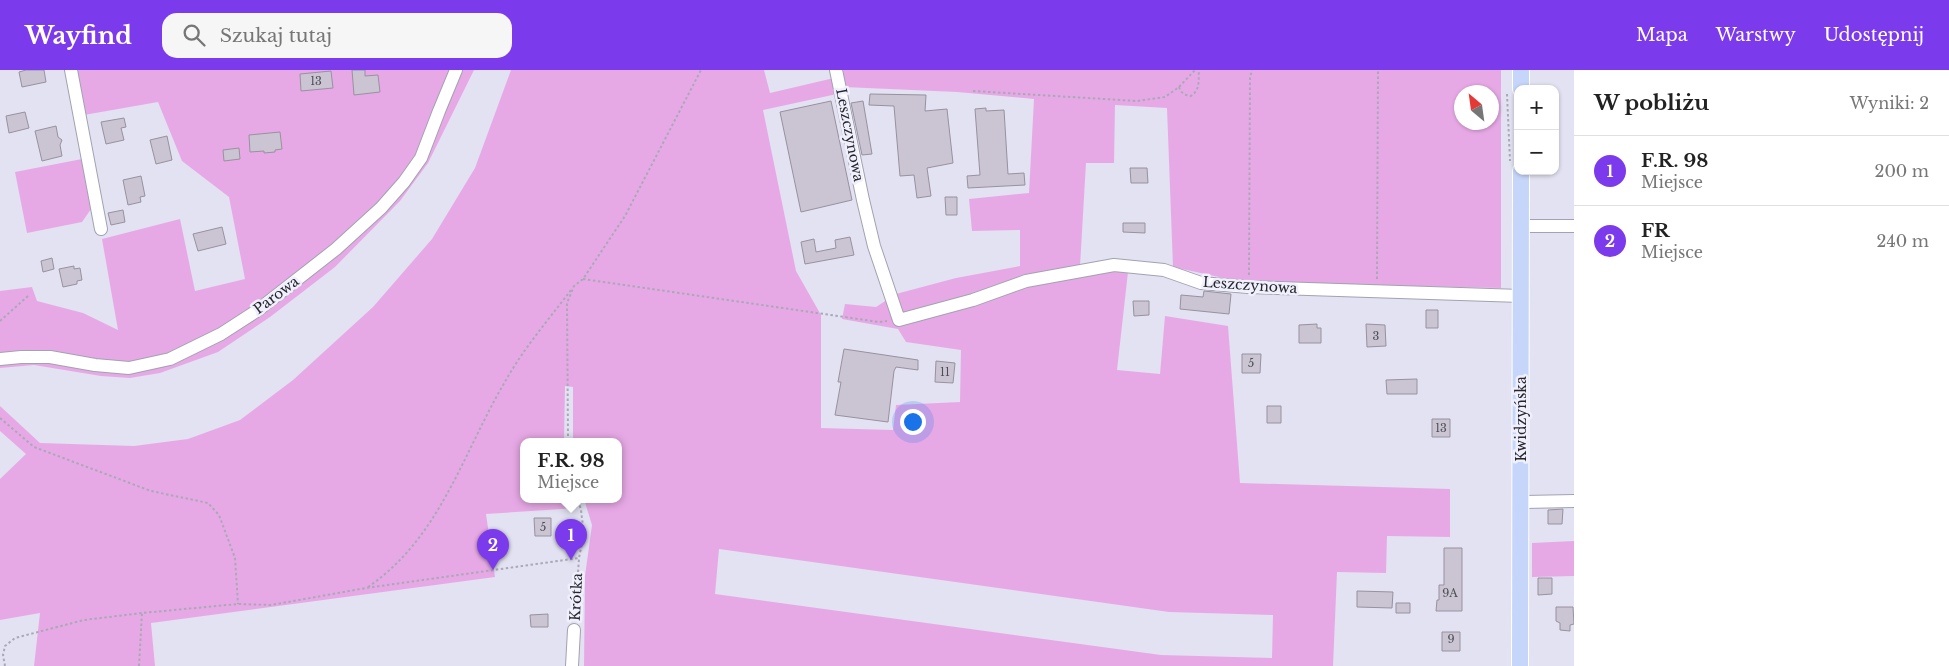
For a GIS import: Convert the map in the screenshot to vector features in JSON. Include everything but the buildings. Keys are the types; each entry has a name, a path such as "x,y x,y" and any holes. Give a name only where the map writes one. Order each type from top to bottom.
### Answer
{"main road":[{"path":"1521,70 1521,85"},
{"name":"Kwidzyńska","path":"1520,666 1521,175"}],"street":[{"path":"70,70 101,229"},
{"name":"Parowa","path":"0,359 50,357 95,365 129,368 170,359 221,334 258,310 336,249 381,208 404,182 421,158 456,70"},
{"name":"Leszczynowa","path":"836,70 874,246 898,320 973,300 1026,281 1114,265 1164,270 1201,282 1248,287 1521,296"},
{"path":"1521,226 1574,226"},
{"path":"1521,502 1574,501"},
{"name":"Krótka","path":"572,666 574,630"}],"path":[{"path":"366,588 387,574 415,544 450,491 506,379 574,286 583,279 626,216 701,70"},
{"path":"973,91 1137,101 1165,96 1179,86 1194,70"},
{"path":"1179,86 1181,92 1186,95 1191,96 1195,93 1198,88 1200,70"},
{"path":"1249,279 1250,78 1252,70"},
{"path":"1376,288 1378,70"},
{"path":"583,279 879,322 898,320"},
{"path":"568,438 567,303 574,286"},
{"path":"0,321 28,296"},
{"path":"0,418 34,447 151,491 208,503 219,515 235,558 238,604"},
{"name":"Krótka","path":"574,630 579,558 584,534 582,510 579,503"},
{"path":"5,666 3,655 5,646 15,638 84,620 238,604 271,605 366,588 579,558"},
{"path":"139,666 142,613"}],"shaded area":[{"path":"76,70 474,70 428,163 400,201 335,267 270,317 218,352 160,373 130,378 101,376 34,365 0,368 0,291 32,287 37,301 83,313 118,330 102,239 180,219 195,291 245,279 229,197 182,161 158,102 84,115"},
{"path":"511,70 764,70 770,93 834,78 837,94 763,110 796,271 821,315 821,428 893,430 896,405 960,402 961,350 906,342 898,329 842,319 845,304 876,307 896,294 956,278 1020,266 1020,230 972,231 969,199 1029,193 1034,99 957,92 844,87 841,70 1501,70 1501,288 1242,282 1173,267 1167,108 1115,105 1114,163 1086,163 1080,266 1129,263 1117,370 1160,374 1165,316 1228,326 1240,483 1450,489 1450,537 1387,536 1386,573 1337,572 1333,666 584,666 585,576 592,525 585,503 622,503 622,438 573,438 573,387 565,386 564,438 520,438 520,503 575,503 577,508 486,514 495,577 151,623 155,666 34,666 40,613 0,620 0,479 26,454 0,431 0,406 40,443 134,446 188,439 240,420 293,380 373,307 432,239 475,168","holes":["719,549 1169,612 1273,615 1272,658 1161,655 715,594"]},
{"path":"82,159 91,209 82,222 27,233 15,172"},
{"path":"1574,541 1574,576 1532,577 1532,543"}],"place":[{"name":"F.R. 98","path":"571,560"},
{"name":"FR","path":"493,570"}]}
